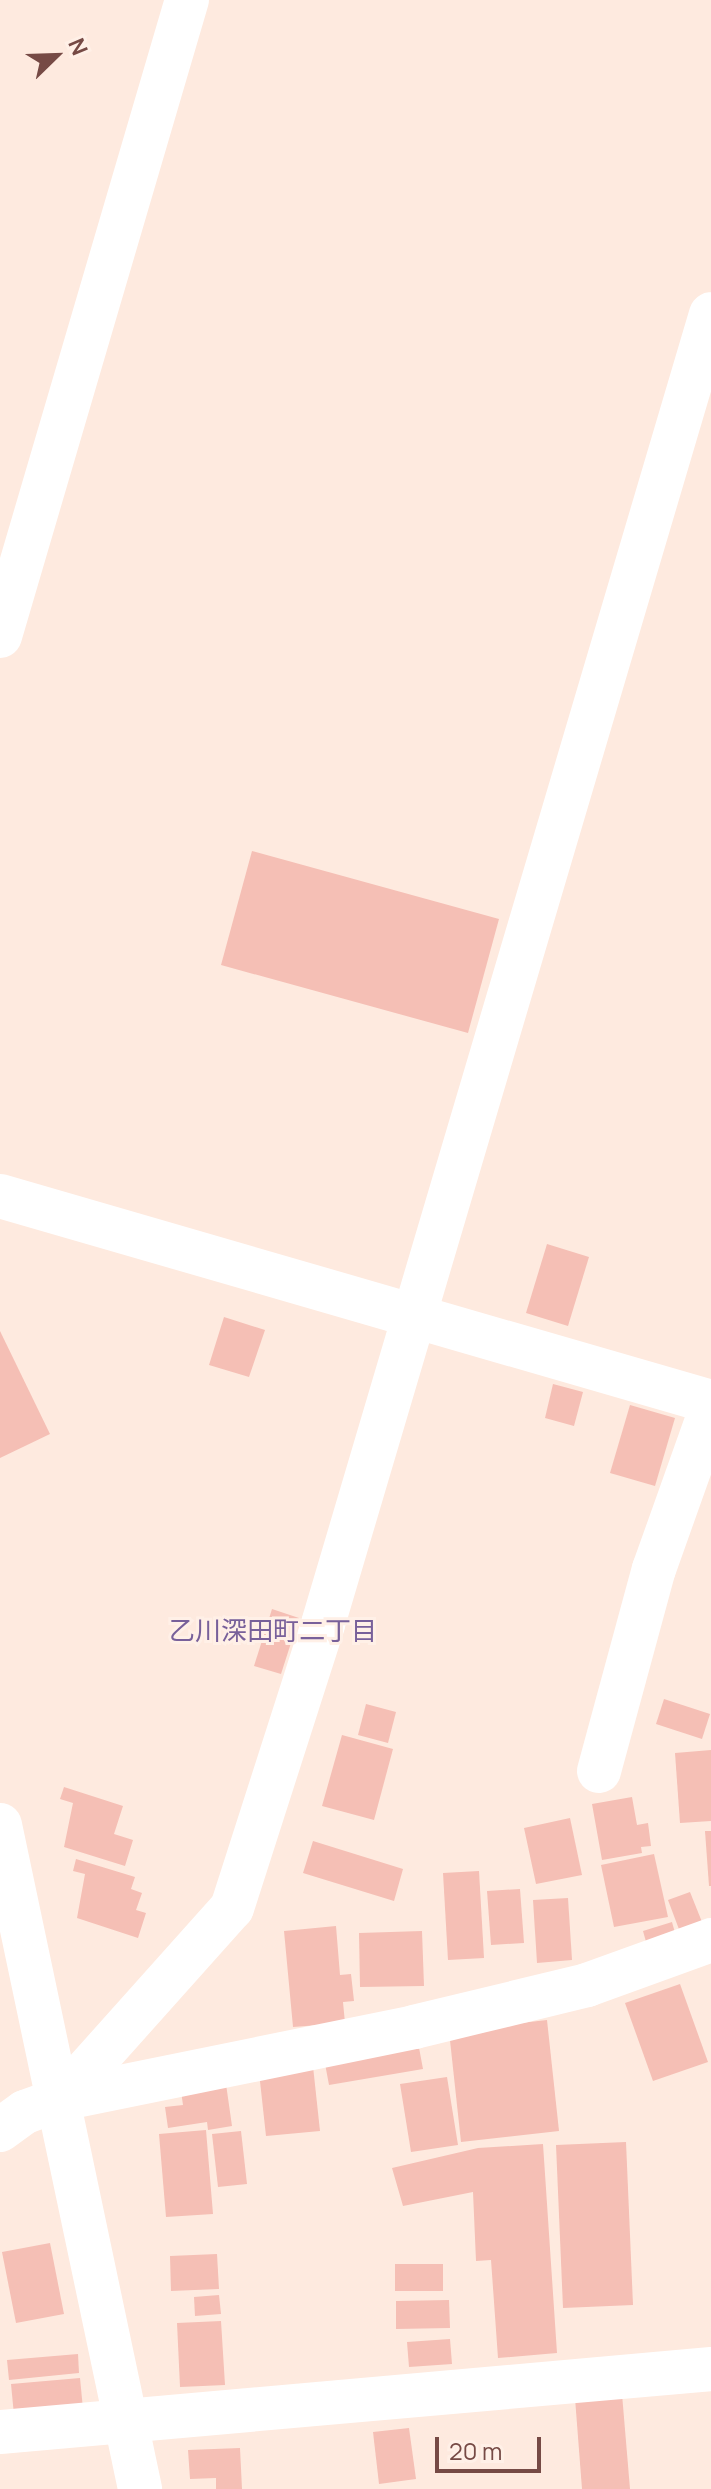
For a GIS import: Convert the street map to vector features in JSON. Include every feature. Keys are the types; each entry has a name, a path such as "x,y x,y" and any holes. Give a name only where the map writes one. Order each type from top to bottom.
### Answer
{"street":[{"path":"0,636 12,555 187,0"},
{"path":"61,2099 232,1908 323,1624 711,314"},
{"path":"0,1196 711,1402"},
{"path":"599,1771 654,1569 711,1409"},
{"path":"0,1825 61,2099 140,2489"},
{"path":"0,2130 25,2112 61,2099 414,2027 587,1985 711,1940"},
{"path":"0,2432 711,2369"}],"building":[{"path":"252,851 499,919 468,1033 221,965"},
{"path":"547,1244 589,1257 568,1326 526,1313"},
{"path":"224,1317 265,1330 249,1377 209,1365"},
{"path":"0,1331 50,1434 0,1458"},
{"path":"553,1384 583,1392 574,1426 545,1418"},
{"path":"630,1405 675,1418 655,1486 610,1473"},
{"path":"272,1609 299,1618 281,1674 254,1666"},
{"path":"664,1699 710,1714 702,1739 656,1724"},
{"path":"366,1704 396,1712 388,1743 358,1735"},
{"path":"342,1735 393,1749 374,1820 322,1806"},
{"path":"711,1750 711,1821 680,1823 675,1753"},
{"path":"64,1787 123,1806 114,1834 133,1840 125,1866 64,1847 73,1803 60,1799"},
{"path":"632,1797 637,1825 648,1823 651,1846 641,1847 642,1853 602,1860 592,1804"},
{"path":"570,1818 582,1875 536,1884 524,1828"},
{"path":"705,1831 711,1831 711,1886 709,1886"},
{"path":"313,1841 403,1869 394,1901 303,1873"},
{"path":"654,1854 668,1917 614,1927 601,1865"},
{"path":"76,1859 135,1877 131,1889 142,1893 136,1910 146,1913 138,1938 77,1918 85,1874 73,1871"},
{"path":"479,1871 484,1958 448,1960 443,1873"},
{"path":"520,1889 524,1943 491,1945 487,1891"},
{"path":"690,1892 706,1932 683,1940 668,1900"},
{"path":"568,1898 572,1960 537,1963 533,1900"},
{"path":"672,1922 677,1940 648,1949 643,1931"},
{"path":"336,1926 340,1975 351,1974 354,2001 343,2002 345,2023 293,2027 284,1931"},
{"path":"422,1931 424,1986 360,1987 359,1933"},
{"path":"680,1984 708,2062 653,2081 625,2003"},
{"path":"547,2020 559,2131 461,2142 449,2031"},
{"path":"417,2037 423,2069 329,2085 323,2053"},
{"path":"312,2057 320,2131 266,2136 258,2063"},
{"path":"225,2077 232,2126 208,2130 207,2122 168,2128 165,2107 183,2105 180,2084"},
{"path":"447,2077 458,2145 411,2152 400,2084"},
{"path":"206,2130 213,2214 166,2217 159,2134"},
{"path":"241,2131 247,2184 218,2187 212,2134"},
{"path":"626,2142 633,2305 563,2308 556,2145"},
{"path":"543,2144 557,2353 498,2358 491,2260 476,2261 473,2192 403,2206 392,2168 478,2148"},
{"path":"50,2243 64,2314 16,2323 2,2252"},
{"path":"217,2254 219,2289 171,2291 170,2256"},
{"path":"395,2264 443,2264 443,2291 395,2291"},
{"path":"219,2295 221,2314 195,2316 194,2297"},
{"path":"449,2300 450,2328 396,2329 396,2301"},
{"path":"221,2321 225,2385 180,2387 177,2323"},
{"path":"450,2339 452,2364 409,2367 407,2342"},
{"path":"78,2354 79,2373 9,2380 7,2360"},
{"path":"80,2378 83,2409 14,2415 11,2384"},
{"path":"622,2394 630,2489 582,2489 575,2398"},
{"path":"409,2428 416,2479 379,2484 373,2432"},
{"path":"240,2448 242,2489 216,2489 216,2478 190,2479 188,2450"}],"district":[{"name":"乙川深田町二丁目","path":"273,1631"}]}
